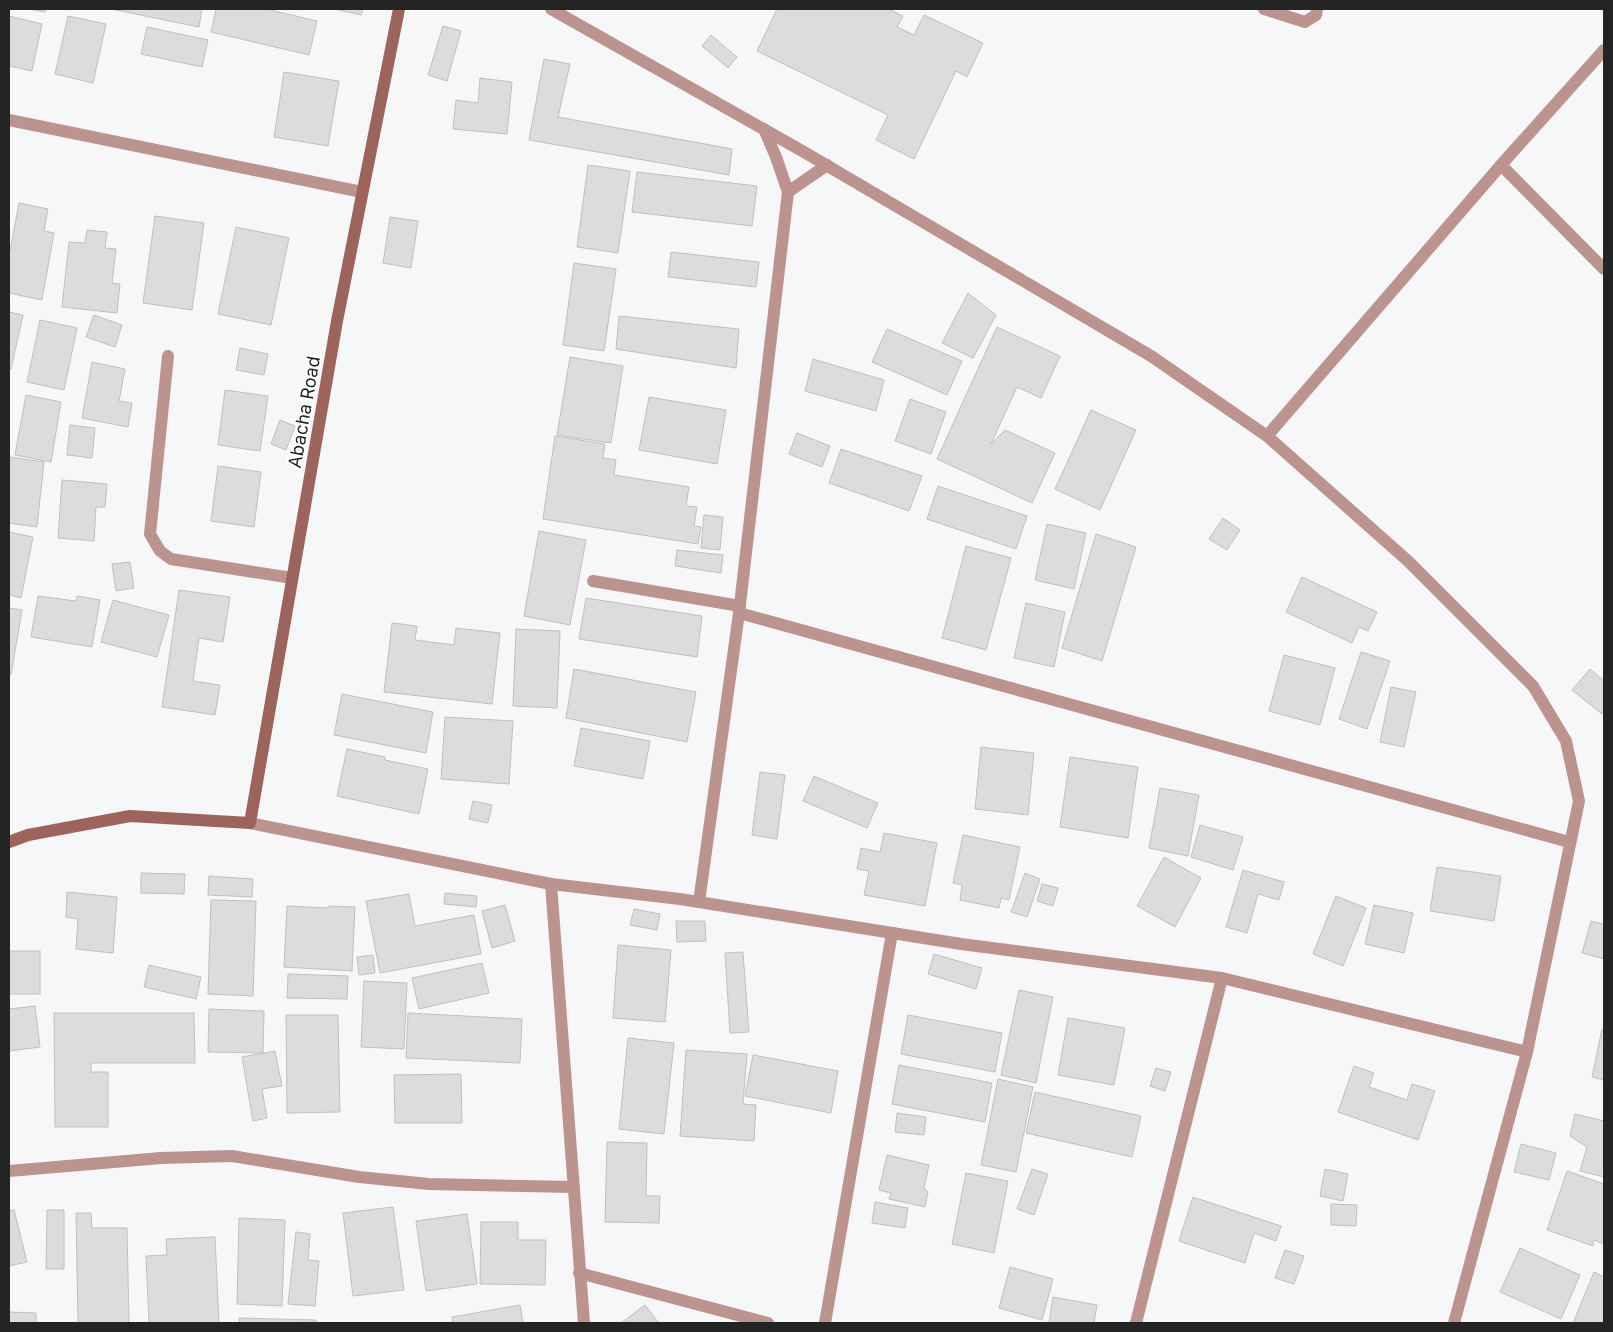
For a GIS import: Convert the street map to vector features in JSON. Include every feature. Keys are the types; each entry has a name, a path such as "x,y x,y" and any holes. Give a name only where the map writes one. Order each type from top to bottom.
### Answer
{"street":[{"name":"Abacha Road","path":"250,822 337,321 399,9"},
{"path":"551,9 827,165 1151,356 1266,436 1408,561 1533,686 1566,741 1579,801 1527,1052 1454,1323"},
{"path":"1264,9 1305,22 1316,15 1316,9"},
{"path":"1266,436 1500,165 1604,50"},
{"path":"9,120 362,192"},
{"path":"699,902 740,609 788,192 764,129"},
{"path":"788,192 827,165"},
{"path":"1500,165 1604,270"},
{"path":"168,356 150,534 160,551 171,559 292,578"},
{"path":"593,581 740,609 1569,842"},
{"path":"9,842 28,834 130,816 250,822 551,884 699,902 961,944 1222,978 1527,1052"},
{"path":"551,884 584,1323"},
{"path":"825,1323 892,933"},
{"path":"1136,1323 1222,978"},
{"path":"9,1171 161,1158 232,1156 359,1177 429,1184 573,1187"},
{"path":"579,1273 768,1323"}],"building":[{"path":"29,9 46,9 45,12"},
{"path":"111,9 202,9 199,27"},
{"path":"216,9 266,9 317,21 309,55 211,32"},
{"path":"334,9 363,9 361,15"},
{"path":"777,9 888,9 903,16 897,27 914,35 924,15 983,43 967,77 956,71 914,159 876,140 888,115 757,51"},
{"path":"9,16 42,24 32,71 9,66"},
{"path":"68,16 106,24 93,83 55,74"},
{"path":"443,26 461,31 447,81 428,75"},
{"path":"147,27 208,40 202,67 141,54"},
{"path":"711,35 737,57 728,68 702,46"},
{"path":"544,59 570,64 558,117 732,149 729,175 529,140"},
{"path":"284,72 339,81 328,146 274,137"},
{"path":"480,78 512,82 507,134 453,129 456,100 478,103"},
{"path":"588,165 630,171 618,253 577,247"},
{"path":"637,172 757,186 752,226 632,212"},
{"path":"19,203 48,209 44,231 54,233 42,300 9,293 9,256"},
{"path":"155,216 204,223 192,310 143,303"},
{"path":"390,217 418,221 411,268 383,263"},
{"path":"236,227 289,238 271,325 218,314"},
{"path":"87,230 107,232 105,248 116,249 112,283 120,284 117,313 62,307 69,242 85,243"},
{"path":"671,252 759,262 756,287 668,277"},
{"path":"574,263 616,269 604,351 563,345"},
{"path":"968,293 996,315 973,358 942,343"},
{"path":"9,312 23,315 11,369 9,368"},
{"path":"94,315 122,325 115,347 86,337"},
{"path":"619,316 739,329 736,368 616,349"},
{"path":"40,320 77,328 64,390 27,382"},
{"path":"997,327 1060,356 1041,398 1017,387 991,444 1005,430 1055,453 1032,503 937,459"},
{"path":"887,329 962,361 947,395 872,362"},
{"path":"240,348 268,354 264,375 236,370"},
{"path":"570,357 623,366 611,443 557,435"},
{"path":"813,359 884,380 876,411 805,391"},
{"path":"92,362 125,369 119,401 132,403 128,427 82,418"},
{"path":"225,390 268,396 260,451 218,445"},
{"path":"26,395 61,402 51,462 15,455"},
{"path":"649,397 726,410 717,464 639,450"},
{"path":"910,399 946,412 931,454 895,441"},
{"path":"1091,410 1136,430 1100,510 1055,489"},
{"path":"280,420 295,426 286,450 271,444"},
{"path":"70,425 95,428 92,458 67,455"},
{"path":"797,433 830,446 822,467 789,454"},
{"path":"555,436 605,444 603,458 616,460 614,475 689,487 686,506 697,507 694,526 701,527 698,544 543,519"},
{"path":"841,449 922,476 909,511 829,483"},
{"path":"10,457 44,462 37,527 9,523"},
{"path":"218,466 261,472 254,527 211,521"},
{"path":"62,480 107,484 105,507 96,507 94,541 58,538"},
{"path":"938,486 1027,516 1016,549 927,519"},
{"path":"704,515 723,517 720,550 701,548"},
{"path":"1223,518 1240,530 1227,550 1209,539"},
{"path":"1047,524 1086,533 1074,589 1035,580"},
{"path":"539,531 586,540 570,625 524,616"},
{"path":"9,532 33,537 21,598 9,595"},
{"path":"1096,534 1136,547 1102,661 1062,648"},
{"path":"966,546 1011,558 986,650 942,638"},
{"path":"677,550 723,555 721,573 675,566"},
{"path":"130,562 134,588 116,591 112,564"},
{"path":"1302,577 1377,612 1368,631 1359,627 1352,643 1286,612"},
{"path":"179,590 230,597 223,642 199,638 193,681 220,685 215,715 162,707"},
{"path":"38,596 76,601 77,596 100,600 92,647 31,637"},
{"path":"586,598 702,616 697,657 579,639"},
{"path":"113,600 169,615 157,657 101,642"},
{"path":"1026,603 1065,612 1054,667 1014,658"},
{"path":"9,608 22,610 11,675 9,674"},
{"path":"392,623 417,626 415,640 454,645 456,628 500,633 492,704 384,692"},
{"path":"516,629 560,631 557,708 513,706"},
{"path":"1361,652 1390,661 1367,729 1339,719"},
{"path":"1284,655 1335,668 1320,725 1269,711"},
{"path":"574,669 696,692 687,742 566,718"},
{"path":"1590,669 1604,681 1604,711 1602,714 1572,690"},
{"path":"1391,687 1416,692 1404,747 1380,742"},
{"path":"342,694 433,712 426,753 334,735"},
{"path":"445,717 513,721 509,784 441,779"},
{"path":"581,728 650,741 643,779 574,766"},
{"path":"981,747 1034,753 1028,815 975,809"},
{"path":"347,749 385,757 385,760 428,769 419,814 337,796"},
{"path":"1070,757 1138,767 1128,838 1060,827"},
{"path":"760,772 785,775 777,839 752,835"},
{"path":"814,776 878,803 867,828 803,801"},
{"path":"1160,788 1199,795 1188,856 1149,848"},
{"path":"473,801 492,805 488,823 469,819"},
{"path":"1200,825 1243,837 1233,870 1191,857"},
{"path":"884,833 937,843 925,906 864,895 869,871 857,869 861,848 880,852"},
{"path":"963,835 1020,847 1009,900 1001,898 999,908 960,900 962,885 953,883"},
{"path":"1164,857 1201,878 1175,927 1137,906"},
{"path":"1437,867 1501,876 1494,921 1430,911"},
{"path":"1243,870 1284,882 1279,900 1258,894 1247,933 1226,927"},
{"path":"141,873 185,874 184,894 141,893"},
{"path":"1025,873 1040,879 1027,917 1011,912"},
{"path":"209,876 253,879 252,897 208,895"},
{"path":"1042,884 1058,888 1053,906 1037,901"},
{"path":"67,892 117,897 113,953 76,949 78,919 66,917"},
{"path":"445,893 477,896 476,907 444,904"},
{"path":"409,894 415,926 474,915 481,954 380,973 366,901"},
{"path":"1336,896 1366,908 1343,966 1313,954"},
{"path":"211,900 256,901 253,996 208,994"},
{"path":"505,905 515,941 492,948 482,911"},
{"path":"1374,905 1413,913 1404,953 1365,944"},
{"path":"287,906 355,907 352,971 284,967"},
{"path":"634,909 660,914 657,930 630,925"},
{"path":"676,921 705,921 706,941 677,942"},
{"path":"1591,921 1604,924 1604,959 1582,953"},
{"path":"618,945 671,950 665,1022 613,1018"},
{"path":"9,951 40,951 40,994 9,994"},
{"path":"743,952 749,1032 730,1033 725,953"},
{"path":"934,954 982,968 976,989 928,974"},
{"path":"373,955 375,973 359,975 357,957"},
{"path":"482,963 489,993 419,1009 412,978"},
{"path":"149,965 201,977 196,999 144,987"},
{"path":"288,974 348,976 347,999 287,998"},
{"path":"364,981 407,983 404,1049 361,1047"},
{"path":"1019,990 1053,997 1036,1083 1001,1075"},
{"path":"35,1006 40,1047 9,1051 9,1009"},
{"path":"209,1009 264,1011 263,1053 208,1052"},
{"path":"54,1013 194,1013 195,1063 91,1063 91,1072 108,1072 108,1127 55,1127"},
{"path":"408,1013 522,1019 520,1063 406,1058"},
{"path":"286,1015 338,1015 340,1112 287,1113"},
{"path":"908,1015 1002,1033 995,1072 901,1054"},
{"path":"1068,1018 1125,1028 1114,1085 1058,1075"},
{"path":"1602,1029 1604,1029 1604,1080 1592,1077"},
{"path":"628,1038 674,1043 664,1134 619,1129"},
{"path":"686,1050 747,1054 743,1104 756,1105 754,1141 680,1136"},
{"path":"275,1051 282,1086 262,1089 267,1118 253,1121 242,1057"},
{"path":"753,1055 838,1071 831,1113 745,1096"},
{"path":"899,1065 992,1083 985,1122 892,1104"},
{"path":"1354,1066 1374,1073 1369,1087 1407,1100 1412,1084 1435,1091 1418,1140 1338,1112"},
{"path":"1156,1068 1171,1072 1165,1091 1150,1086"},
{"path":"461,1074 462,1123 395,1123 394,1075"},
{"path":"998,1079 1033,1087 1016,1172 981,1165"},
{"path":"1035,1092 1141,1116 1132,1157 1026,1133"},
{"path":"897,1113 926,1117 924,1135 895,1132"},
{"path":"1575,1114 1604,1121 1604,1177 1580,1171 1587,1147 1570,1136"},
{"path":"607,1142 647,1143 646,1196 660,1196 659,1223 605,1222"},
{"path":"1521,1144 1556,1153 1549,1180 1514,1172"},
{"path":"887,1155 929,1165 924,1188 928,1192 925,1207 889,1199 891,1193 879,1190"},
{"path":"1032,1169 1048,1174 1034,1215 1017,1209"},
{"path":"1325,1169 1348,1174 1343,1201 1320,1196"},
{"path":"1567,1171 1604,1184 1604,1244 1594,1240 1593,1246 1547,1230"},
{"path":"966,1173 1008,1181 994,1253 952,1244"},
{"path":"1193,1197 1281,1226 1276,1241 1254,1233 1245,1263 1179,1241"},
{"path":"875,1202 908,1208 905,1228 872,1223"},
{"path":"1331,1204 1357,1205 1356,1226 1331,1225"},
{"path":"393,1207 404,1290 353,1296 343,1213"},
{"path":"14,1210 27,1262 9,1266 9,1211"},
{"path":"47,1210 64,1210 64,1269 46,1269"},
{"path":"76,1213 91,1213 92,1228 127,1228 129,1323 78,1323"},
{"path":"467,1214 477,1284 426,1291 416,1221"},
{"path":"239,1218 285,1220 282,1306 237,1304"},
{"path":"481,1222 518,1222 518,1240 546,1240 545,1285 480,1284"},
{"path":"296,1232 310,1234 308,1260 319,1261 315,1306 288,1304"},
{"path":"215,1237 219,1323 149,1323 146,1256 167,1255 166,1239"},
{"path":"1520,1248 1580,1275 1561,1319 1500,1292"},
{"path":"1285,1250 1304,1256 1294,1284 1275,1278"},
{"path":"1010,1267 1053,1279 1042,1320 999,1308"},
{"path":"1594,1272 1604,1277 1604,1323 1573,1323"},
{"path":"1053,1297 1097,1305 1094,1323 1049,1323"},
{"path":"520,1305 523,1323 453,1323 452,1317"},
{"path":"645,1305 658,1322 621,1323"},
{"path":"9,1312 36,1313 36,1323 9,1323"},
{"path":"239,1318 316,1320 316,1323 239,1323"}]}
